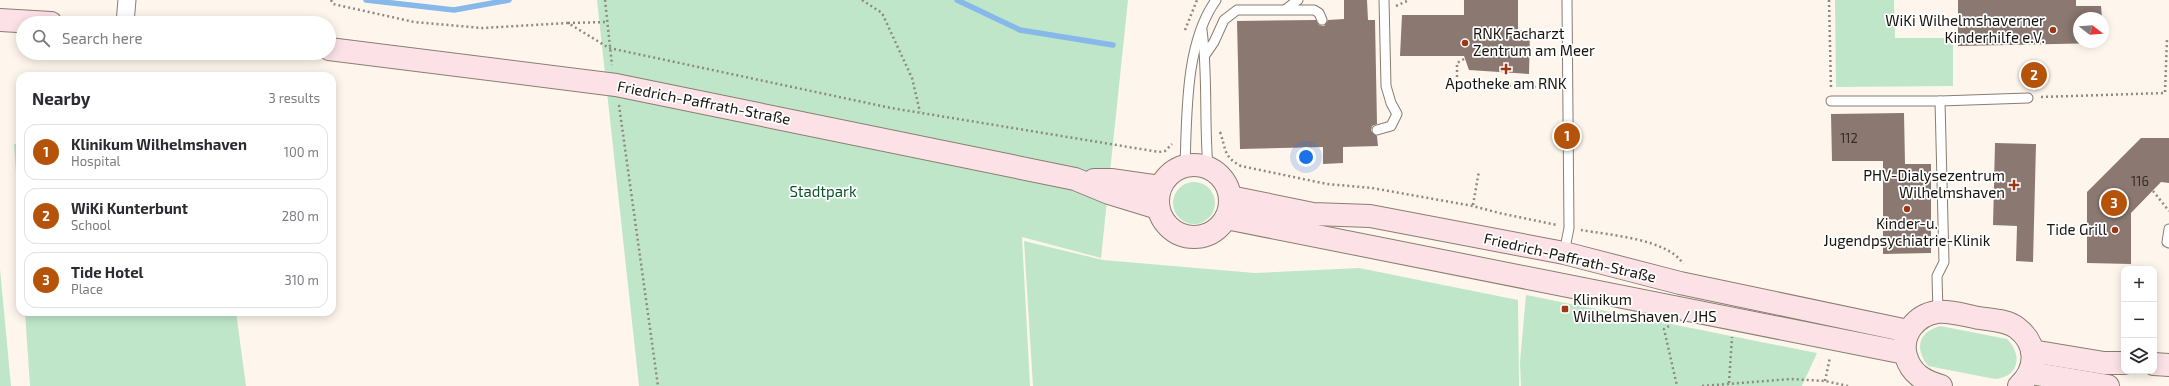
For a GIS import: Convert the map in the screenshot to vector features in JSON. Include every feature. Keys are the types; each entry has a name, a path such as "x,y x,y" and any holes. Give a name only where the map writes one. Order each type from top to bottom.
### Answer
{"main road":[{"path":"0,20 16,21"},
{"name":"Friedrich-Paffrath-Straße","path":"336,51 616,85 1075,180 1109,193 1158,208"},
{"path":"1196,165 1208,168 1218,174 1226,184 1230,197 1226,218 1219,227 1210,234 1199,237 1188,237 1178,234 1168,228 1162,219 1158,208 1157,197 1160,186 1166,177 1175,170 1185,166 1196,165"},
{"name":"Friedrich-Paffrath-Straße","path":"1075,180 1111,180 1160,186"},
{"name":"Friedrich-Paffrath-Straße","path":"1230,197 1313,214 1370,216 1564,253 1680,283 1908,331"},
{"name":"Friedrich-Paffrath-Straße","path":"1226,218 1905,353"},
{"path":"1941,386 1928,383 1917,375 1909,365 1905,353 1905,342 1908,331 1914,323 1926,315 1938,312 2004,322 2017,328 2028,341 2032,351 2025,380 2108,386"},
{"path":"2032,351 2104,363 2121,363"},
{"path":"2157,364 2169,365"}],"street":[{"path":"126,16 127,0"}],"lane":[{"path":"1185,166 1193,52 1202,27 1216,0"},
{"path":"1286,9 1298,0"},
{"path":"1377,130 1391,126 1397,114 1391,103 1386,86 1384,0"},
{"path":"1564,253 1569,228 1569,89 1567,0"},
{"path":"1205,55 1214,42 1224,20 1237,10 1314,10 1319,13 1322,20"},
{"path":"1202,27 1205,55 1205,130 1208,168"},
{"path":"1831,101 1940,101 2028,98"},
{"path":"1938,312 1937,276 1944,262 1940,101"},
{"path":"2169,229 2167,242 2169,243"}],"path":[{"path":"332,0 333,4 414,22 482,28 608,22"},
{"path":"605,0 609,48 616,85 658,386"},
{"path":"862,0 882,13 912,78 920,112"},
{"path":"1184,34 1191,12 1197,0"},
{"path":"1829,0 1831,101"},
{"path":"568,23 609,48 891,108 1159,152 1165,151 1175,139"},
{"path":"2028,98 2167,93 2167,39"},
{"path":"1464,59 1457,62 1457,83 1569,89"},
{"path":"1222,141 1230,161 1242,166 1327,184 1372,188 1473,206 1498,213 1569,228 1660,245 1680,259 1684,265 1680,283"},
{"path":"1473,206 1479,171"},
{"path":"2153,191 2169,211"},
{"path":"1673,322 1664,329 1677,386"},
{"path":"1729,383 1732,334"},
{"path":"1825,381 1831,353"},
{"path":"1702,386 1791,379 1825,381 1846,386"}],"green space":[{"name":"Stadtpark","path":"597,0 1128,0 1101,258 1022,237 1030,386 639,386"},
{"path":"1835,0 1894,0 1895,38 1953,38 1953,86 1836,87"},
{"path":"14,144 16,144 16,172"},
{"path":"1190,182 1198,182 1209,188 1215,199 1215,207 1209,218 1198,224 1190,224 1179,218 1173,207 1173,199 1179,188"},
{"path":"1024,241 1103,260 1255,273 1359,268 1518,300 1519,386 1033,386"},
{"path":"0,269 11,386 0,386"},
{"path":"1526,295 1817,353 1802,386 1521,386 1520,362"},
{"path":"25,316 237,316 246,386 30,386"},
{"path":"1940,326 2007,339 2012,345 2017,358 2014,370 2003,377 1995,379 1928,366 1921,354 1920,342 1932,329"}],"building":[{"path":"1344,0 1367,0 1368,20 1375,20 1377,124 1372,126 1371,131 1377,136 1378,146 1343,147 1343,163 1323,164 1323,147 1240,149 1237,21 1316,20 1319,25 1324,26 1328,20 1344,19"},
{"name":"RNK Facharzt Zentrum am Meer","path":"1464,0 1518,0 1518,30 1530,31 1529,74 1469,70 1464,56 1400,56 1402,15 1464,15"},
{"name":"WiKi Wilhelmshaverner Kinderhilfe e.V.","path":"1958,0 2076,0 2076,6 2101,6 2102,12 2073,12 2073,44 1958,46"},
{"name":"Kinder-u. Jugendpsychiatrie-Klinik","path":"1904,113 1905,164 1931,164 1931,253 1883,254 1883,161 1832,161 1831,114"},
{"path":"2141,138 2169,138 2169,183 2161,182 2131,213 2131,264 2087,263 2087,192"},
{"name":"PHV-Dialysezentrum Wilhelmshaven","path":"1995,143 2036,144 2033,262 2016,261 2017,226 1993,225"}],"waterway":[{"path":"366,0 454,10 509,0"},
{"path":"957,0 1020,30 1113,45"}],"place":[{"name":"WiKi Wilhelmshaverner Kinderhilfe e.V.","path":"2053,30"},
{"name":"RNK Facharzt Zentrum am Meer","path":"1465,43"},
{"name":"Apotheke am RNK","path":"1506,69"},
{"name":"WiKi Kunterbunt","path":"2034,75"},
{"name":"Klinikum Wilhelmshaven","path":"1567,136"},
{"name":"PHV-Dialysezentrum Wilhelmshaven","path":"2014,185"},
{"name":"Tide Hotel","path":"2114,203"},
{"name":"Kinder-u. Jugendpsychiatrie-Klinik","path":"1907,209"},
{"name":"Tide Grill","path":"2115,230"},
{"name":"Klinikum Wilhelmshaven / JHS","path":"1565,309"}]}
